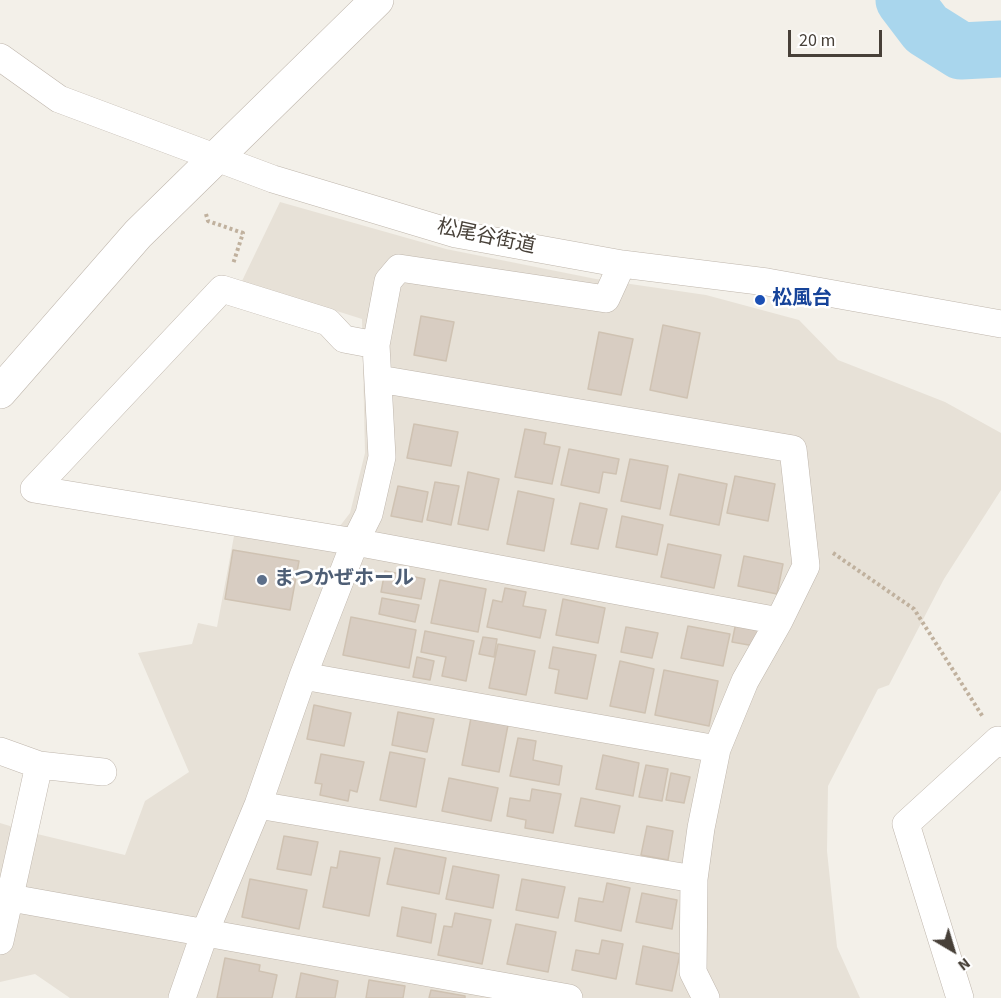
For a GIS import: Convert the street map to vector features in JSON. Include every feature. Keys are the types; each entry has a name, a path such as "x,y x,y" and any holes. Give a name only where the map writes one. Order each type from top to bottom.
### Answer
{"street":[{"path":"0,392 138,234 377,0"},
{"name":"松尾谷街道","path":"0,57 59,99 273,179 456,234 622,264 767,282 1001,324"},
{"path":"182,998 204,932 258,806 303,676 355,542 369,514 382,457 376,345 388,281 399,268 606,299 622,264"},
{"path":"376,345 344,339 328,322 222,290 34,489 355,542 779,621"},
{"path":"379,380 793,449 806,566 746,681 717,749 701,828 694,879 693,972 706,998"},
{"path":"303,676 717,749"},
{"path":"960,998 906,824 999,742"},
{"path":"0,751 39,765 103,772"},
{"path":"0,941 39,765"},
{"path":"258,806 694,879"},
{"path":"10,898 569,998"}],"path":[{"path":"204,212 208,221 243,233 222,290"},
{"path":"805,554 834,553 914,609 999,742"}],"shaded area":[{"path":"280,202 446,249 596,279 706,295 799,320 838,360 945,402 1001,433 1001,490 944,579 889,685 878,689 828,786 827,851 837,947 860,998 70,998 35,974 0,982 0,823 125,855 145,801 189,772 138,653 192,644 198,623 217,627 234,536 323,548 350,513 365,453 362,319 242,281"}],"building":[{"path":"421,316 454,322 446,361 414,355"},
{"path":"663,325 700,333 687,398 650,390"},
{"path":"599,332 633,339 621,395 588,389"},
{"path":"414,424 458,432 451,466 407,458"},
{"path":"525,429 546,433 544,444 560,447 552,484 515,477"},
{"path":"569,449 619,459 616,474 603,472 599,493 561,485"},
{"path":"630,459 668,466 660,509 621,501"},
{"path":"468,472 499,479 488,530 458,524"},
{"path":"679,474 727,484 719,525 670,515"},
{"path":"735,476 775,484 768,521 727,513"},
{"path":"435,482 459,486 451,525 427,520"},
{"path":"398,486 428,492 422,522 391,516"},
{"path":"518,491 554,499 544,551 507,544"},
{"path":"580,503 607,509 598,549 571,544"},
{"path":"622,516 663,525 657,555 616,547"},
{"path":"668,544 721,555 714,588 661,577"},
{"name":"まつかぜホール","path":"233,550 299,561 290,610 225,599"},
{"path":"744,556 783,564 777,594 738,586"},
{"path":"385,571 425,579 421,599 381,592"},
{"path":"440,580 486,589 478,632 431,623"},
{"path":"505,588 526,592 523,606 546,610 540,638 487,627 493,600 502,602"},
{"path":"382,598 419,605 415,622 379,614"},
{"path":"563,599 605,608 598,643 556,635"},
{"path":"351,617 416,630 409,668 343,655"},
{"path":"736,622 764,627 760,647 732,642"},
{"path":"688,626 730,634 723,666 681,658"},
{"path":"626,627 658,633 652,658 621,652"},
{"path":"425,631 474,641 466,681 442,676 446,657 421,652"},
{"path":"483,637 497,639 494,657 479,654"},
{"path":"498,644 535,651 526,695 489,688"},
{"path":"553,647 596,655 587,699 555,693 559,670 549,668"},
{"path":"417,657 434,661 430,680 413,677"},
{"path":"620,661 654,669 645,713 610,706"},
{"path":"664,670 718,681 709,726 655,715"},
{"path":"314,705 351,713 344,746 307,739"},
{"path":"398,712 434,719 427,752 392,745"},
{"path":"471,718 508,725 499,772 462,765"},
{"path":"518,738 536,741 533,760 562,766 559,785 510,776"},
{"path":"390,752 425,759 416,807 380,800"},
{"path":"321,754 364,762 357,792 350,790 348,801 320,795 322,784 315,783"},
{"path":"603,755 639,763 633,796 596,789"},
{"path":"646,765 668,769 662,801 639,797"},
{"path":"671,773 690,777 684,803 666,800"},
{"path":"449,778 498,788 491,821 442,811"},
{"path":"532,789 561,794 553,833 525,828 526,820 507,816 510,798 530,801"},
{"path":"581,798 620,806 614,833 575,826"},
{"path":"647,826 673,831 668,860 641,855"},
{"path":"284,836 318,842 311,875 277,869"},
{"path":"395,848 446,858 439,894 387,884"},
{"path":"340,851 380,858 369,916 323,907 331,867 337,868"},
{"path":"453,866 499,875 493,908 446,899"},
{"path":"250,879 307,890 299,929 242,917"},
{"path":"522,879 565,887 558,918 516,910"},
{"path":"607,883 630,888 621,931 575,921 579,898 603,902"},
{"path":"642,893 677,900 672,929 636,922"},
{"path":"402,907 436,914 431,943 397,936"},
{"path":"455,913 491,920 482,964 438,955 444,926 452,927"},
{"path":"516,924 556,932 548,972 507,964"},
{"path":"602,940 623,944 616,979 572,970 576,950 599,954"},
{"path":"643,946 680,954 672,991 636,984"},
{"path":"225,958 260,965 259,971 277,975 272,998 217,998"},
{"path":"301,973 338,981 335,998 296,998"},
{"path":"369,980 405,986 403,998 366,998"},
{"path":"431,990 465,996 465,998 429,998"}],"waterway":[{"path":"904,0 926,29 961,51 1001,49"}],"place":[{"name":"松風台","path":"760,300"},
{"name":"まつかぜホール","path":"262,580"}]}
